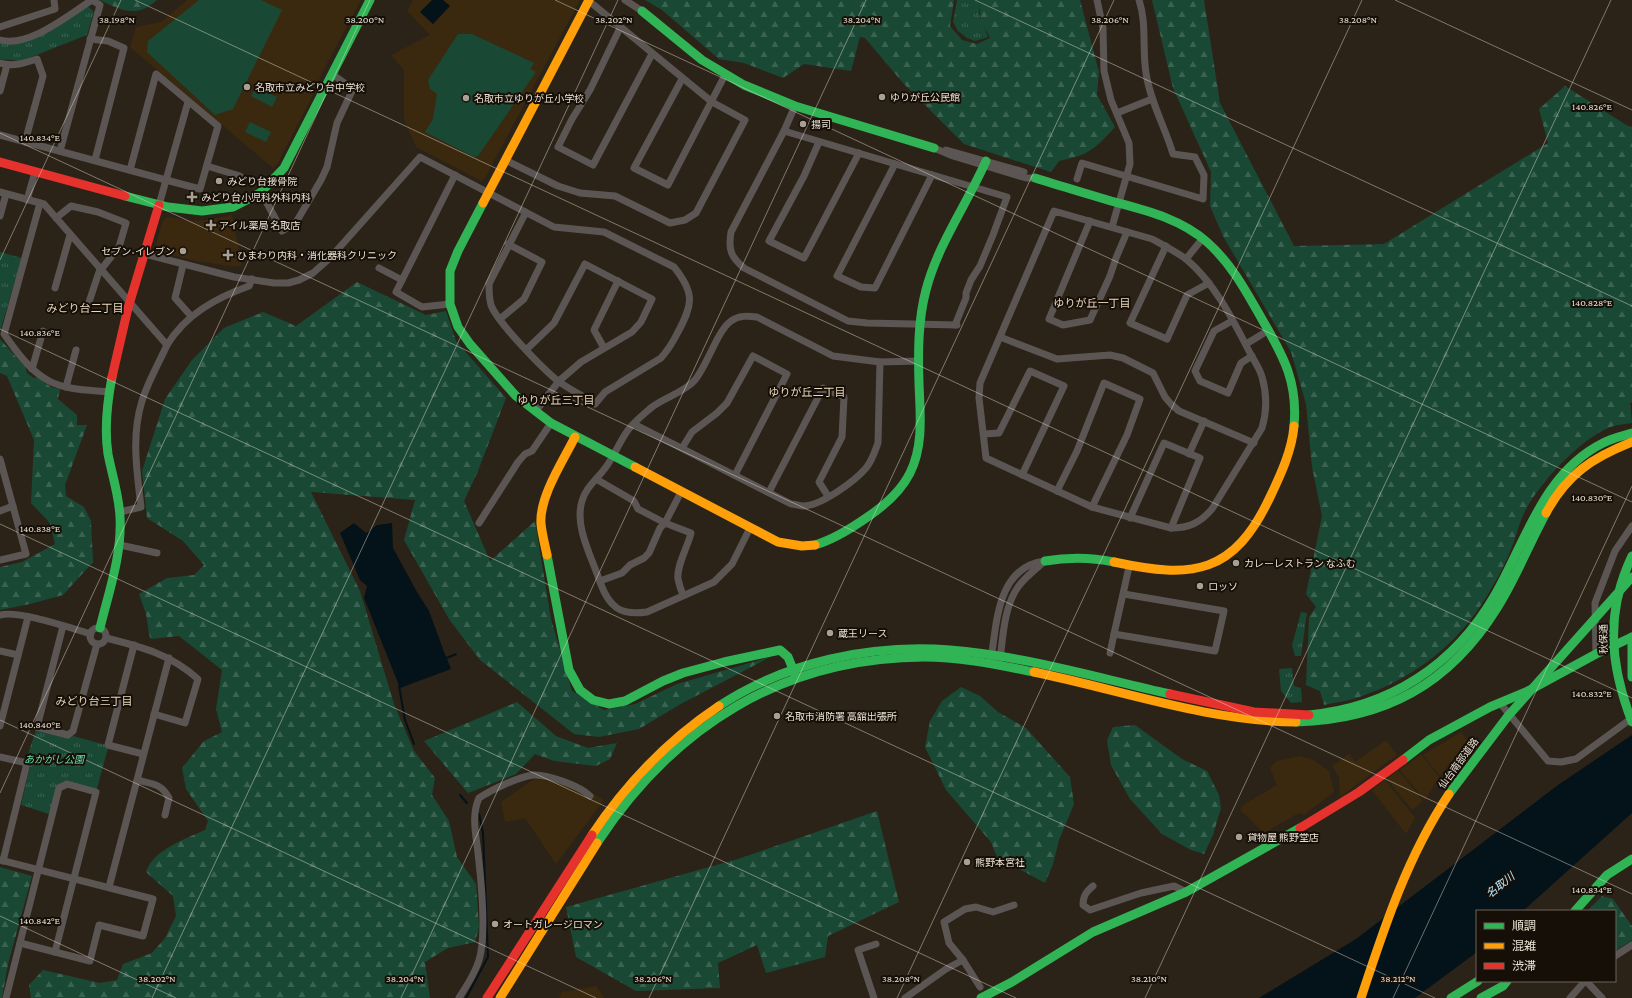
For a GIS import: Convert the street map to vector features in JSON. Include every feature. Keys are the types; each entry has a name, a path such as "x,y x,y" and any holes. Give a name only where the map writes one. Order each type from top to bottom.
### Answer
{"main road":[{"path":"0,162 159,205 193,212 206,212 232,207 244,202 261,192 284,168 370,0"},
{"path":"589,1 458,250 450,271 450,304 458,327 470,344 516,396 551,423 575,437 783,544 813,546 826,543 844,534 895,496 912,470 918,444 919,362 922,306 932,270 985,163"},
{"path":"642,11 702,60 744,86 795,106 934,148"},
{"path":"1040,180 1166,217 1203,238 1218,251 1236,272 1284,357 1296,398 1296,414 1290,452 1260,518 1251,533 1227,556 1195,570 1170,572 1129,567 1071,556 1056,557 1045,561"},
{"path":"100,628 120,544 120,512 108,448 107,423 109,392 115,362 159,205"},
{"path":"487,998 522,948 601,822 640,771 684,729 712,708 742,690 793,668 855,652 926,648 996,655 1055,667 1209,704 1247,710 1305,715 1335,712 1361,706 1388,696 1406,686 1424,675 1451,652 1472,629 1494,597 1536,515 1557,478 1582,455 1610,439 1632,433"},
{"path":"575,437 542,506 541,523 567,662 571,678 578,689 594,700 609,704 626,701 670,679 710,666 780,650 788,656 796,677"},
{"path":"500,998 623,805 646,777 670,752 707,722 736,706 796,677 832,668 884,659 938,658 994,666 1217,714 1264,721 1304,723 1336,721 1365,713 1410,694 1434,679 1466,650 1496,610 1545,514 1570,478 1595,458 1612,448 1632,442"},
{"name":"秋保通","path":"1631,718 1614,659 1613,633 1616,603 1626,567 1632,556"},
{"name":"仙台南部道路","path":"1361,998 1403,880 1420,844 1441,806 1470,763 1505,720 1632,577"},
{"path":"982,998 1012,982 1093,932 1186,892 1224,872 1346,800 1429,740 1632,637"},
{"path":"1632,637 1632,677"},
{"path":"1576,910 1607,875 1632,859"},
{"path":"1451,998 1476,982"},
{"path":"1481,998 1505,982"}],"street":[{"path":"0,27 55,9 54,0"},
{"path":"0,40 5,42 37,35 92,0 100,5 60,151"},
{"path":"625,0 642,11"},
{"path":"632,0 642,11"},
{"path":"1096,0 1103,28 1104,71 1117,113 1129,143 1130,164 1112,227"},
{"path":"1077,179 1082,163 1203,199 1204,175 1195,157 1173,154 1167,134 1152,99 1146,72 1145,28 1139,0"},
{"path":"505,160 558,186 580,193 615,196 670,223 685,220 696,213 745,120 712,102 682,80 589,1"},
{"path":"620,28 590,90 572,118 558,147 593,165 652,54"},
{"path":"90,39 108,41 124,48 95,160"},
{"path":"0,91 3,64 22,64 37,59 43,76 25,142"},
{"path":"0,135 200,189 218,126 156,74 130,170"},
{"path":"261,192 282,231 295,224 327,167 337,123 353,89 332,74"},
{"path":"682,80 634,168 668,185 712,102 725,74"},
{"path":"1117,113 1152,99"},
{"path":"159,205 188,102"},
{"path":"784,131 1007,197 990,241 971,280 956,325 867,323 848,321 744,268 734,259 729,244 731,232 784,131 795,106"},
{"path":"820,142 804,176 769,241 804,258 859,153"},
{"path":"934,148 953,156 985,163 1026,178 1040,180"},
{"path":"145,254 183,265 252,279 274,283 288,283 313,273 330,258 420,157 554,226 569,229 595,230 614,236 674,267 681,276 689,292 690,307 667,351 661,358 605,392 595,404 559,382 527,350 500,319 491,306 489,284 508,244 526,212"},
{"path":"895,164 837,276 861,287 875,288 932,175"},
{"path":"207,166 240,176"},
{"path":"27,200 34,172"},
{"path":"450,304 422,307 396,292 455,175"},
{"path":"0,216 3,193 44,204 167,345"},
{"path":"40,203 4,334 32,369 49,381 66,387 109,392"},
{"path":"56,218 71,206 98,212 126,222 119,247 101,269 88,305"},
{"path":"1054,210 1090,221 1152,239 1186,259 1209,283 1246,344 1262,375 1266,395 1266,414 1262,428 1212,509 1204,518 1193,525 1182,528 1171,528 1092,507 986,458 979,398 980,383 1054,210"},
{"path":"1090,221 1048,319 1063,325 1090,320 1110,276 1127,232"},
{"path":"55,288 70,234"},
{"path":"1186,259 1203,238"},
{"path":"500,319 524,298 542,262 508,244"},
{"path":"1166,246 1130,323 1167,339 1187,295 1209,283"},
{"path":"527,350 554,323 585,264 652,299 641,322 632,332 581,362 559,382 535,412"},
{"path":"183,265 174,298 191,316"},
{"path":"379,268 402,280"},
{"path":"120,512 141,508 135,454 136,429 142,401 167,345 191,316 222,296 249,286 252,279"},
{"path":"604,348 594,330 618,281"},
{"path":"750,528 732,564 714,582 647,612 636,614 622,612 613,606 604,593 582,530 580,516 581,501 585,492 613,456 628,431 653,407 694,381 705,365 724,327 738,317 747,316 757,318 833,356 880,362 919,362"},
{"path":"1232,321 1214,331 1195,371 1200,381 1228,393 1241,363 1252,356"},
{"path":"1246,344 1269,330"},
{"path":"32,369 43,331"},
{"path":"1000,337 1057,360 1110,355 1123,358 1153,374 1171,404 1179,411 1254,443"},
{"path":"66,387 76,350"},
{"path":"682,448 692,432 717,413 727,403 753,356 787,374 735,475"},
{"path":"634,424 791,504 804,506 819,502 853,480 867,467 873,456 878,443 880,362"},
{"path":"984,434 999,433 1030,371 1064,386 1022,475"},
{"path":"1057,491 1077,451 1104,383 1140,399 1127,435 1092,507"},
{"path":"769,492 823,388 844,397 842,437 819,482 828,496"},
{"path":"1190,454 1204,422"},
{"path":"479,523 518,462 525,454 532,451 551,423"},
{"path":"1130,518 1164,443 1200,458 1171,528"},
{"path":"0,459 26,554 0,560"},
{"path":"596,479 634,501 638,509 665,523 691,533 688,546 679,566 678,578 683,595"},
{"path":"600,581 622,573 630,564 644,558 649,553 660,528 665,523 682,492"},
{"path":"0,511 13,506"},
{"path":"1596,654 1596,603 1615,551 1632,526"},
{"path":"120,544 157,554"},
{"path":"994,666 1000,605 1006,589 1023,569 1033,562 1045,561"},
{"path":"1110,653 1129,567"},
{"path":"1114,634 1215,651 1224,611 1124,594"},
{"path":"0,615 6,613 63,626 90,634"},
{"path":"0,726 28,618"},
{"path":"63,626 37,727 68,735 73,732 97,644"},
{"path":"90,634 94,629 100,628 106,633 106,638 102,643 97,644"},
{"path":"90,634 91,639 97,644"},
{"path":"106,638 152,650 184,667 198,679 185,722 154,714"},
{"path":"134,645 108,745 143,754"},
{"path":"0,651 18,655"},
{"path":"109,887 169,658"},
{"path":"1500,703 1548,761 1561,762 1576,759 1631,718"},
{"path":"0,757 27,763 1,860 153,899 143,936 99,925 90,961 20,943"},
{"path":"459,998 479,962 481,946 481,896 475,823 475,808 479,798 511,782 533,775 572,784 583,789 590,796"},
{"path":"137,780 160,786 165,789 169,798 165,815"},
{"path":"6,998 59,788 67,784 96,792 55,952"},
{"path":"1093,886 1087,892 1083,900 1083,905 1090,910 1141,894 1174,886 1186,892"},
{"path":"980,987 963,960 949,943 944,922 965,909 976,907 993,912 1014,905"},
{"path":"874,998 858,950 876,944"},
{"path":"1616,955 1632,945"},
{"path":"905,998 946,969 963,960"},
{"path":"1570,998 1584,982"},
{"path":"1586,982 1602,998"}],"shaded area":[{"name":"名取市立みどり台中学校","path":"187,0 361,0 322,73 310,101 278,163 273,168 130,47 136,27 161,22"},
{"name":"名取市立ゆりが丘小学校","path":"413,0 580,0 485,178 481,181 416,147 404,120 404,70 391,55 430,35 407,11"},
{"path":"232,215 242,266 230,266 196,261 157,251 155,247 163,220 168,217 189,221 206,220"},
{"path":"1461,732 1468,741 1440,776 1423,755"},
{"path":"1386,740 1397,755 1340,797 1339,777 1332,766 1349,754 1355,762"},
{"path":"1421,754 1439,777 1425,800 1400,770"},
{"path":"1300,756 1313,760 1329,771 1334,792 1304,815 1299,813 1264,833 1240,810 1243,805 1277,785 1270,768 1276,761"},
{"path":"1398,770 1423,801 1412,810 1387,779"},
{"path":"534,779 576,784 604,800 556,864 525,818 505,822 501,802"},
{"path":"1385,780 1415,818 1406,834 1372,790"},
{"path":"596,986 604,998 559,998 562,992"}],"green space":[{"path":"100,0 157,0 150,6 143,9 129,11 122,10"},
{"path":"199,0 261,0 282,10 233,109 215,115 147,52 148,41"},
{"path":"645,0 954,0 950,26 962,40 977,44 990,38 981,21 979,0 1080,0 1099,72 1097,95 1115,127 1091,150 1078,156 1059,161 1051,172 964,144 903,83 865,38 860,37 851,71 804,64 783,78 744,63 719,59 662,10"},
{"path":"957,0 980,0 979,14 988,37 975,41 967,38 958,31 953,22"},
{"path":"1152,0 1204,0 1220,103 1294,246 1384,244 1548,143 1539,109 1565,86 1628,126 1632,127 1632,402 1630,403 1632,423 1611,427 1596,434 1571,454 1546,480 1528,506 1502,570 1477,611 1454,639 1411,673 1395,682 1357,698 1324,705 1320,691 1306,685 1309,617 1316,607 1306,594 1322,516 1312,467 1306,404 1291,352 1223,236 1210,206 1211,172 1173,88"},
{"path":"87,5 94,12 87,35 21,61 0,59 0,43 17,43"},
{"path":"458,34 472,34 534,63 530,69 536,72 478,156 474,157 425,132 433,119 437,94 430,89 428,80"},
{"path":"256,87 277,97 272,107 251,96"},
{"path":"250,122 271,132 266,142 245,132"},
{"path":"0,252 22,258 0,331"},
{"path":"357,282 426,315 446,311 456,341 506,398 478,471 464,501 490,561 535,521 551,619 572,691 604,710 635,704 677,684 770,657 679,705 639,729 599,737 574,734 480,660 449,619 404,540 415,500 311,492 360,591 394,704 414,751 435,778 432,795 449,821 457,857 476,884 479,927 475,942 448,948 425,962 430,998 31,998 29,985 43,970 100,983 117,980 123,964 152,953 165,938 176,916 173,896 146,872 155,857 162,851 179,841 205,830 208,821 186,789 182,768 204,741 222,732 216,709 222,670 179,636 150,639 146,614 139,594 167,578 194,575 204,565 183,541 147,518 142,471 165,399 192,360 224,328 263,312 296,326"},
{"path":"0,339 26,368 27,373 34,378 37,377 51,387 60,389 58,399 77,415 77,425 87,425 65,485 66,496 84,507 91,521 93,562 63,595 0,610 0,567 22,562 55,544 50,523 31,503 34,440 7,376 0,373"},
{"path":"1301,612 1307,613 1301,656 1295,656 1292,645"},
{"path":"1292,668 1294,686 1301,688 1302,702 1291,703 1281,691 1279,669"},
{"path":"961,687 980,696 998,712 1026,728 1070,777 1074,804 1059,840 1053,864 1045,883 997,857 991,842 946,790 925,747 930,721 942,701"},
{"path":"517,702 556,736 588,748 617,743 610,759 596,766 554,761 535,754 516,774 468,793 424,741"},
{"path":"1135,725 1182,759 1207,771 1219,795 1221,808 1213,835 1204,854 1191,850 1162,834 1130,799 1111,765 1107,740 1113,727"},
{"name":"あかがし公園","path":"36,730 69,738 73,736 106,745 108,748 96,792 95,789 64,781 57,786 49,814 21,805 30,766 26,760"},
{"path":"877,811 899,902 828,936 825,957 766,973 757,945 718,963 720,988 636,991 576,957 566,907 738,859"},
{"path":"0,867 32,876 8,964 2,998 0,998"},
{"path":"1602,896 1613,899 1632,926 1632,940 1616,950 1616,910 1588,910"}],"water":[{"path":"432,0 443,0 450,6 433,24 420,12"},
{"path":"354,523 366,533 377,525 392,523 393,548 429,611 446,657 456,653 457,655 447,659 451,669 400,688 364,598 367,586 360,580 340,533"},
{"name":"名取川","path":"1632,735 1632,813 1524,910 1476,910 1476,953 1415,998 1259,998 1356,939 1558,785"}],"waterway":[{"path":"399,686 405,720 414,744"},
{"path":"460,795 467,803"},
{"path":"466,998 488,957 483,833 479,814"}],"traffic: fast":[{"path":"125,196 168,207 202,211 233,207 260,193 284,168 370,0"},
{"path":"642,11 702,60 744,85 795,106 934,148"},
{"path":"815,545 843,533 875,512 897,492 910,473 917,451 920,429 919,336 923,301 931,273 945,240 986,161"},
{"path":"1035,178 1161,216 1185,227 1207,242 1224,260 1238,279 1271,334 1283,359 1288,371 1294,397 1294,426"},
{"path":"483,203 458,251 450,271 450,304 458,327 470,344 516,396 551,423 635,467"},
{"path":"100,628 117,559 120,531 118,501 108,454 106,435 107,406 112,377"},
{"path":"1309,715 1339,710 1366,703 1393,692 1417,679 1439,662 1460,643 1479,620 1495,595 1538,510 1565,472 1582,456 1603,443 1632,433"},
{"path":"1296,722 1358,714 1386,705 1412,693 1436,677 1458,658 1478,635 1497,608 1546,513"},
{"path":"547,555 569,670 580,690 593,700 609,704 625,701 663,681 683,673 724,662 780,650 788,657 795,674"},
{"path":"1632,556 1623,577 1614,619 1615,659 1619,680 1632,722"},
{"path":"1045,561 1080,558 1114,562"},
{"path":"1449,794 1508,716 1632,577"},
{"path":"1403,760 1429,740 1490,707 1528,691 1596,654 1632,637"},
{"path":"1632,637 1632,677"},
{"path":"719,706 745,691 800,667 859,653 920,649 978,653 1034,662 1170,694"},
{"path":"597,843 627,801 661,765 697,733 736,706 778,685 824,670 872,660 924,657 966,660 1034,672"},
{"path":"981,998 1012,982 1093,932 1186,892 1300,828"},
{"path":"1576,910 1607,875 1632,859"},
{"path":"1451,998 1476,982"},
{"path":"1481,998 1503,986 1506,982"}],"traffic: slow":[{"path":"483,203 589,0"},
{"path":"1114,562 1167,570 1189,569 1208,565 1226,556 1242,542 1257,522 1282,470 1291,444 1294,426"},
{"path":"547,555 541,524 541,513 553,479 575,437"},
{"path":"1546,513 1554,499 1582,469 1605,454 1632,442"},
{"path":"635,467 778,542 802,546 815,545"},
{"path":"1034,672 1197,710 1230,716 1296,722"},
{"path":"592,835 619,798 649,764 682,733 719,706"},
{"path":"1361,998 1398,893 1421,843 1449,794"},
{"path":"500,998 597,843"}],"traffic: jam":[{"path":"0,162 125,196"},
{"path":"112,377 128,308 159,205"},
{"path":"1170,694 1254,712 1309,715"},
{"path":"1300,828 1359,792 1403,760"},
{"path":"487,998 592,835"}],"place":[{"name":"名取市立みどり台中学校","path":"247,87"},
{"name":"ゆりが丘公民館","path":"882,97"},
{"name":"名取市立ゆりが丘小学校","path":"466,98"},
{"name":"揚司","path":"803,124"},
{"name":"みどり台接骨院","path":"219,181"},
{"name":"みどり台小児科外科内科","path":"192,197"},
{"name":"アイル薬局 名取店","path":"211,225"},
{"name":"セブン-イレブン","path":"183,251"},
{"name":"ひまわり内科・消化器科クリニック","path":"228,255"},
{"name":"カレーレストラン なふむ","path":"1236,563"},
{"name":"ロッソ","path":"1200,586"},
{"name":"蔵王リース","path":"830,633"},
{"name":"名取市消防署 高舘出張所","path":"777,716"},
{"name":"貸物屋 熊野堂店","path":"1239,837"},
{"name":"熊野本宮社","path":"967,862"},
{"name":"オートガレージロマン","path":"495,924"}],"district":[{"name":"ゆりが丘一丁目","path":"1092,303"},
{"name":"みどり台二丁目","path":"85,308"},
{"name":"ゆりが丘二丁目","path":"807,392"},
{"name":"ゆりが丘三丁目","path":"556,400"},
{"name":"みどり台三丁目","path":"94,701"}]}
